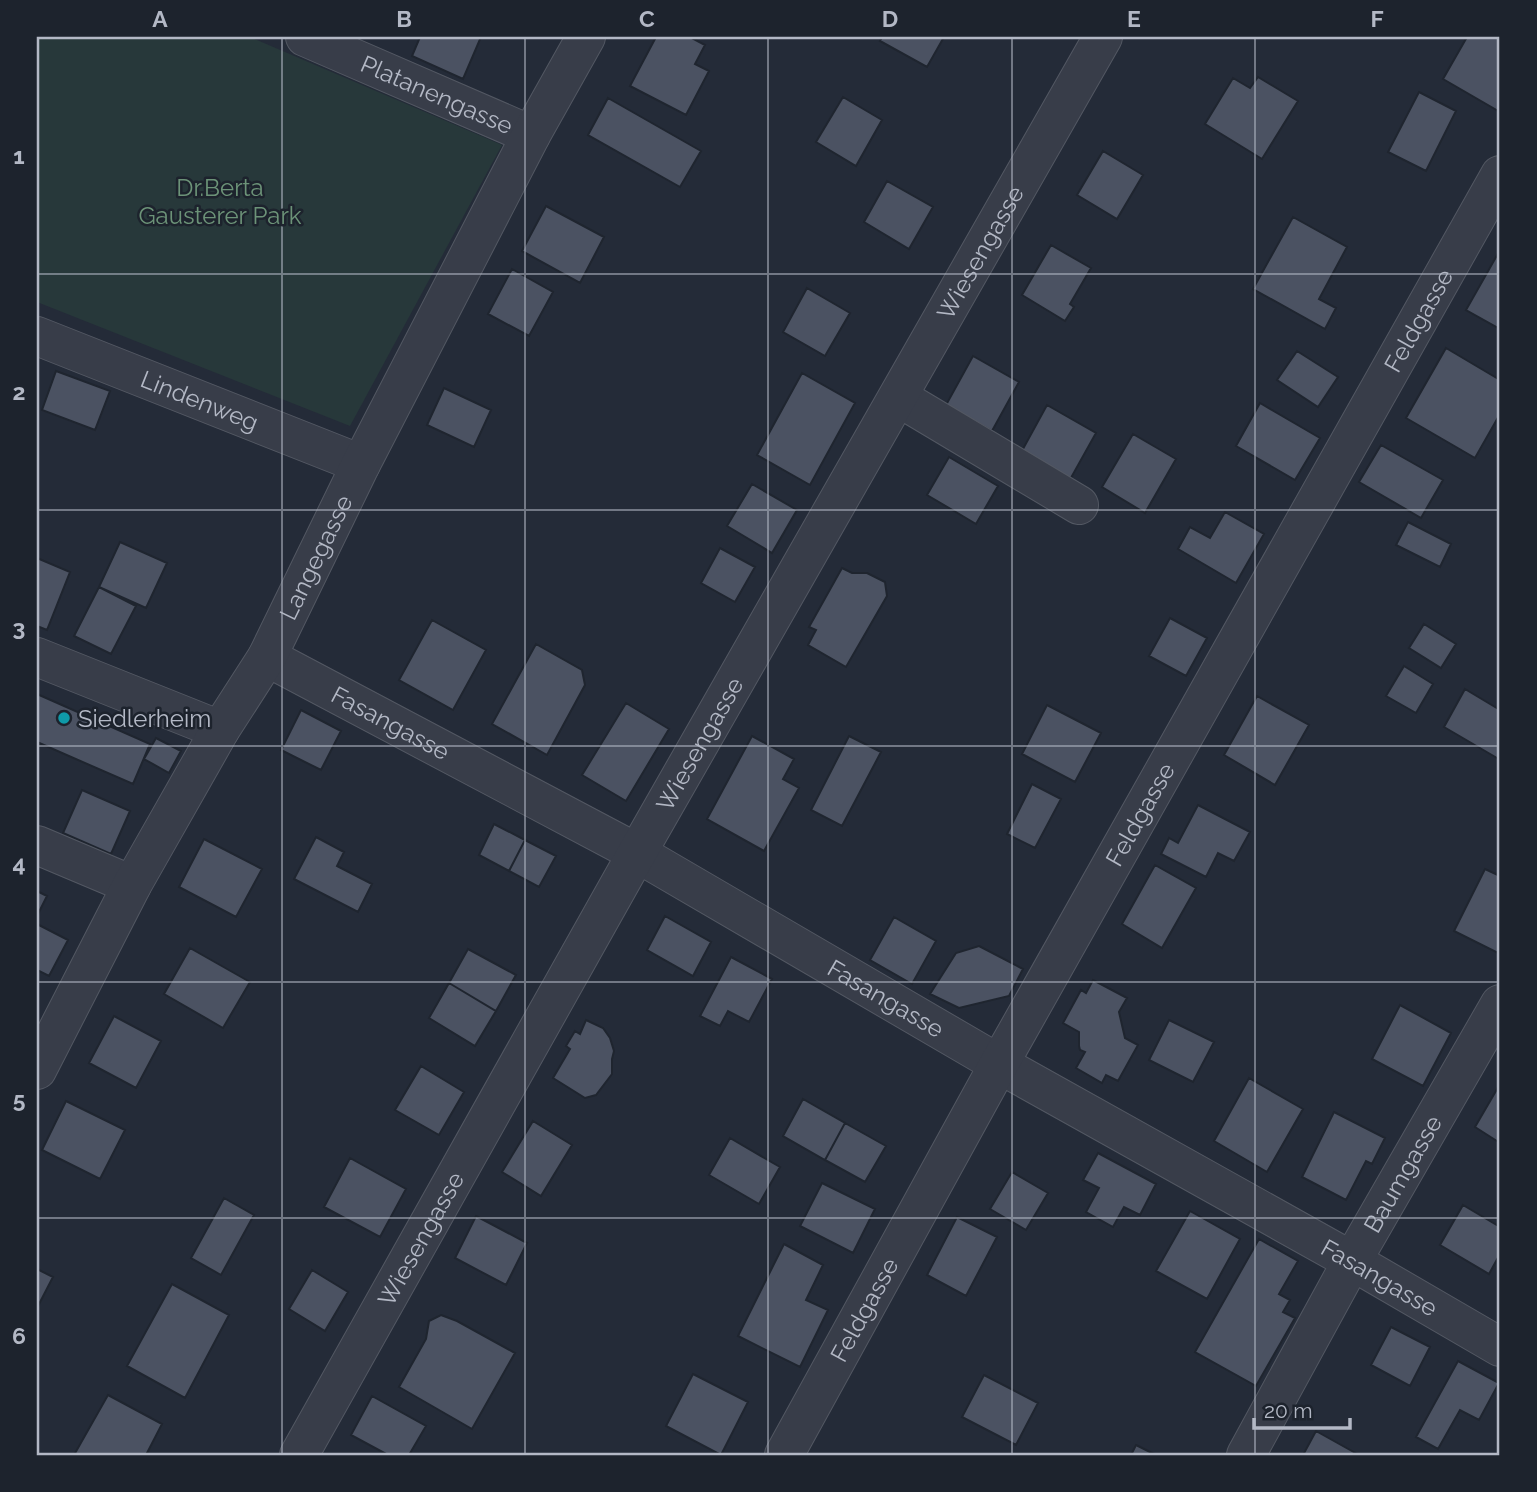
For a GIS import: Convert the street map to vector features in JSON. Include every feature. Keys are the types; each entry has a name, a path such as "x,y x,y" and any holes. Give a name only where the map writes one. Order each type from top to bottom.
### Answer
{"street":[{"name":"Platanengasse","path":"305,37 531,135"},
{"name":"Langegasse","path":"37,1070 132,885 220,730 267,657 361,464 531,135 586,37"},
{"name":"Wiesengasse","path":"299,1455 637,853 1103,37"},
{"name":"Feldgasse","path":"784,1455 999,1064 1500,176"},
{"name":"Lindenweg","path":"37,336 361,464"},
{"path":"898,397 1079,505"},
{"path":"37,657 220,730"},
{"name":"Fasangasse","path":"267,657 637,853 999,1064 1500,1347"},
{"path":"37,845 132,885"},
{"name":"Baumgasse","path":"1246,1455 1352,1261 1500,1004"}],"green space":[{"name":"Dr.Berta Gausterer Park","path":"37,37 250,37 502,145 350,426 37,302"}],"building":[{"path":"420,37 481,37 463,79 412,56"},
{"path":"656,37 690,37 705,45 695,64 709,71 686,115 630,86"},
{"path":"882,37 944,37 927,67 880,41"},
{"path":"1467,37 1500,37 1500,112 1443,79"},
{"path":"1258,77 1298,101 1262,159 1205,124 1233,78 1250,88"},
{"path":"1419,92 1456,111 1426,171 1388,152"},
{"path":"843,97 882,120 856,166 816,142"},
{"path":"608,98 701,151 680,187 588,135"},
{"path":"1103,151 1143,175 1117,219 1077,195"},
{"path":"887,181 933,207 909,249 864,222"},
{"path":"546,206 604,237 580,283 522,251"},
{"path":"1293,217 1347,247 1319,299 1336,308 1325,329 1253,289"},
{"path":"1051,245 1091,268 1070,304 1074,307 1065,321 1022,295"},
{"path":"1500,250 1500,329 1466,310"},
{"path":"512,269 553,292 529,336 488,314"},
{"path":"807,288 850,313 825,356 783,332"},
{"path":"1446,348 1500,380 1500,414 1475,458 1406,418"},
{"path":"1297,351 1338,377 1318,407 1277,380"},
{"path":"973,356 1019,382 992,431 946,405"},
{"path":"56,371 110,391 95,430 42,410"},
{"path":"802,373 855,403 810,485 757,455"},
{"path":"444,388 491,410 474,447 427,425"},
{"path":"1260,403 1320,438 1295,480 1236,446"},
{"path":"1047,405 1096,433 1067,485 1018,458"},
{"path":"1133,434 1176,459 1145,513 1102,487"},
{"path":"1381,445 1443,480 1421,518 1359,482"},
{"path":"949,457 998,486 976,524 927,495"},
{"path":"752,484 797,510 772,553 727,526"},
{"path":"1225,512 1264,534 1236,583 1178,549 1190,527 1210,538"},
{"path":"1408,522 1451,544 1440,567 1396,545"},
{"path":"120,542 167,563 146,608 99,587"},
{"path":"720,548 755,567 735,602 701,583"},
{"path":"37,558 70,572 47,630 37,626"},
{"path":"842,568 852,573 867,573 885,582 887,596 846,667 808,645 816,630 809,627"},
{"path":"99,587 136,606 111,654 74,636"},
{"path":"1170,618 1207,638 1186,676 1149,656"},
{"path":"432,620 486,650 453,710 399,680"},
{"path":"1424,624 1456,644 1441,668 1409,648"},
{"path":"536,644 582,670 585,685 547,755 492,724"},
{"path":"1404,666 1433,684 1416,713 1386,696"},
{"path":"1465,689 1500,710 1500,757 1497,758 1444,727"},
{"name":"Siedlerheim","path":"37,694 150,744 133,784 37,742"},
{"path":"1257,696 1309,725 1275,785 1224,755"},
{"path":"626,703 669,729 626,801 582,775"},
{"path":"1047,705 1101,733 1075,782 1022,754"},
{"path":"301,710 341,731 321,770 281,750"},
{"path":"752,736 794,759 783,779 799,788 764,851 707,819"},
{"path":"849,736 881,752 842,826 811,810"},
{"path":"156,738 181,751 169,773 144,759"},
{"path":"1032,784 1061,799 1035,848 1007,834"},
{"path":"82,790 130,811 111,854 63,833"},
{"path":"1198,805 1250,832 1234,861 1218,853 1206,877 1161,854 1169,838 1178,843"},
{"path":"494,824 525,840 509,871 479,855"},
{"path":"316,837 344,852 337,866 372,884 358,912 294,879"},
{"path":"204,839 262,869 236,917 179,887"},
{"path":"525,840 556,856 539,887 509,871"},
{"path":"1155,865 1196,888 1162,948 1122,924"},
{"path":"1485,869 1500,876 1500,954 1454,931"},
{"path":"37,891 47,896 37,916"},
{"path":"665,916 711,942 693,976 647,950"},
{"path":"894,917 936,941 912,984 870,960"},
{"path":"37,924 68,940 49,976 37,970"},
{"path":"979,946 1023,969 1009,996 959,1008 930,994 956,953"},
{"path":"190,948 250,982 223,1028 164,994"},
{"path":"468,949 516,975 496,1011 449,983"},
{"path":"731,957 772,979 749,1022 728,1011 720,1026 700,1016"},
{"path":"1093,980 1127,998 1119,1012 1125,1038 1138,1045 1118,1081 1106,1075 1102,1083 1076,1068 1085,1052 1080,1050 1079,1032 1063,1023 1081,990 1086,993"},
{"path":"449,983 496,1011 475,1046 429,1018"},
{"path":"1400,1005 1451,1033 1423,1086 1372,1059"},
{"path":"114,1016 161,1041 136,1088 89,1063"},
{"path":"586,1020 603,1028 614,1051 612,1074 596,1095 585,1098 553,1078 570,1049 566,1046 575,1031 580,1034"},
{"path":"1169,1020 1214,1042 1193,1082 1149,1060"},
{"path":"421,1066 464,1092 439,1135 395,1110"},
{"path":"1249,1078 1303,1109 1267,1172 1214,1141"},
{"path":"1500,1084 1500,1143 1475,1127"},
{"path":"803,1099 845,1123 825,1160 783,1136"},
{"path":"66,1101 125,1130 100,1179 42,1150"},
{"path":"1334,1112 1385,1138 1372,1164 1366,1161 1346,1200 1302,1177"},
{"path":"533,1121 572,1145 541,1196 502,1172"},
{"path":"845,1123 886,1146 865,1182 825,1160"},
{"path":"730,1138 780,1167 759,1204 709,1175"},
{"path":"1098,1153 1156,1184 1140,1215 1124,1207 1113,1227 1086,1212 1099,1188 1083,1180"},
{"path":"350,1158 406,1189 380,1237 324,1207"},
{"path":"1012,1172 1048,1193 1026,1230 990,1209"},
{"path":"822,1183 875,1209 853,1253 800,1226"},
{"path":"224,1198 254,1215 221,1275 191,1258"},
{"path":"1463,1205 1500,1227 1500,1254 1489,1274 1440,1245"},
{"path":"1190,1211 1240,1239 1207,1299 1156,1271"},
{"path":"476,1216 527,1243 506,1285 455,1258"},
{"path":"957,1217 997,1237 966,1296 927,1275"},
{"path":"1259,1239 1298,1261 1279,1294 1290,1300 1283,1312 1295,1318 1256,1386 1195,1352"},
{"path":"784,1244 823,1265 806,1300 828,1310 800,1367 738,1336"},
{"path":"37,1269 53,1277 37,1308"},
{"path":"312,1270 348,1292 325,1331 289,1309"},
{"path":"172,1284 229,1315 185,1398 127,1366"},
{"path":"441,1315 515,1353 472,1429 399,1387 426,1339 429,1321"},
{"path":"1391,1327 1430,1347 1410,1386 1371,1365"},
{"path":"1458,1361 1499,1383 1479,1420 1460,1410 1438,1449 1416,1437"},
{"path":"693,1374 748,1402 721,1455 666,1426"},
{"path":"984,1375 1038,1403 1016,1445 962,1417"},
{"path":"108,1395 162,1424 146,1455 74,1455"},
{"path":"372,1396 426,1426 409,1455 388,1455 351,1435"},
{"path":"1316,1431 1359,1455 1303,1455"},
{"path":"1136,1445 1156,1455 1131,1455"}],"place":[{"name":"Siedlerheim","path":"64,718"}]}
